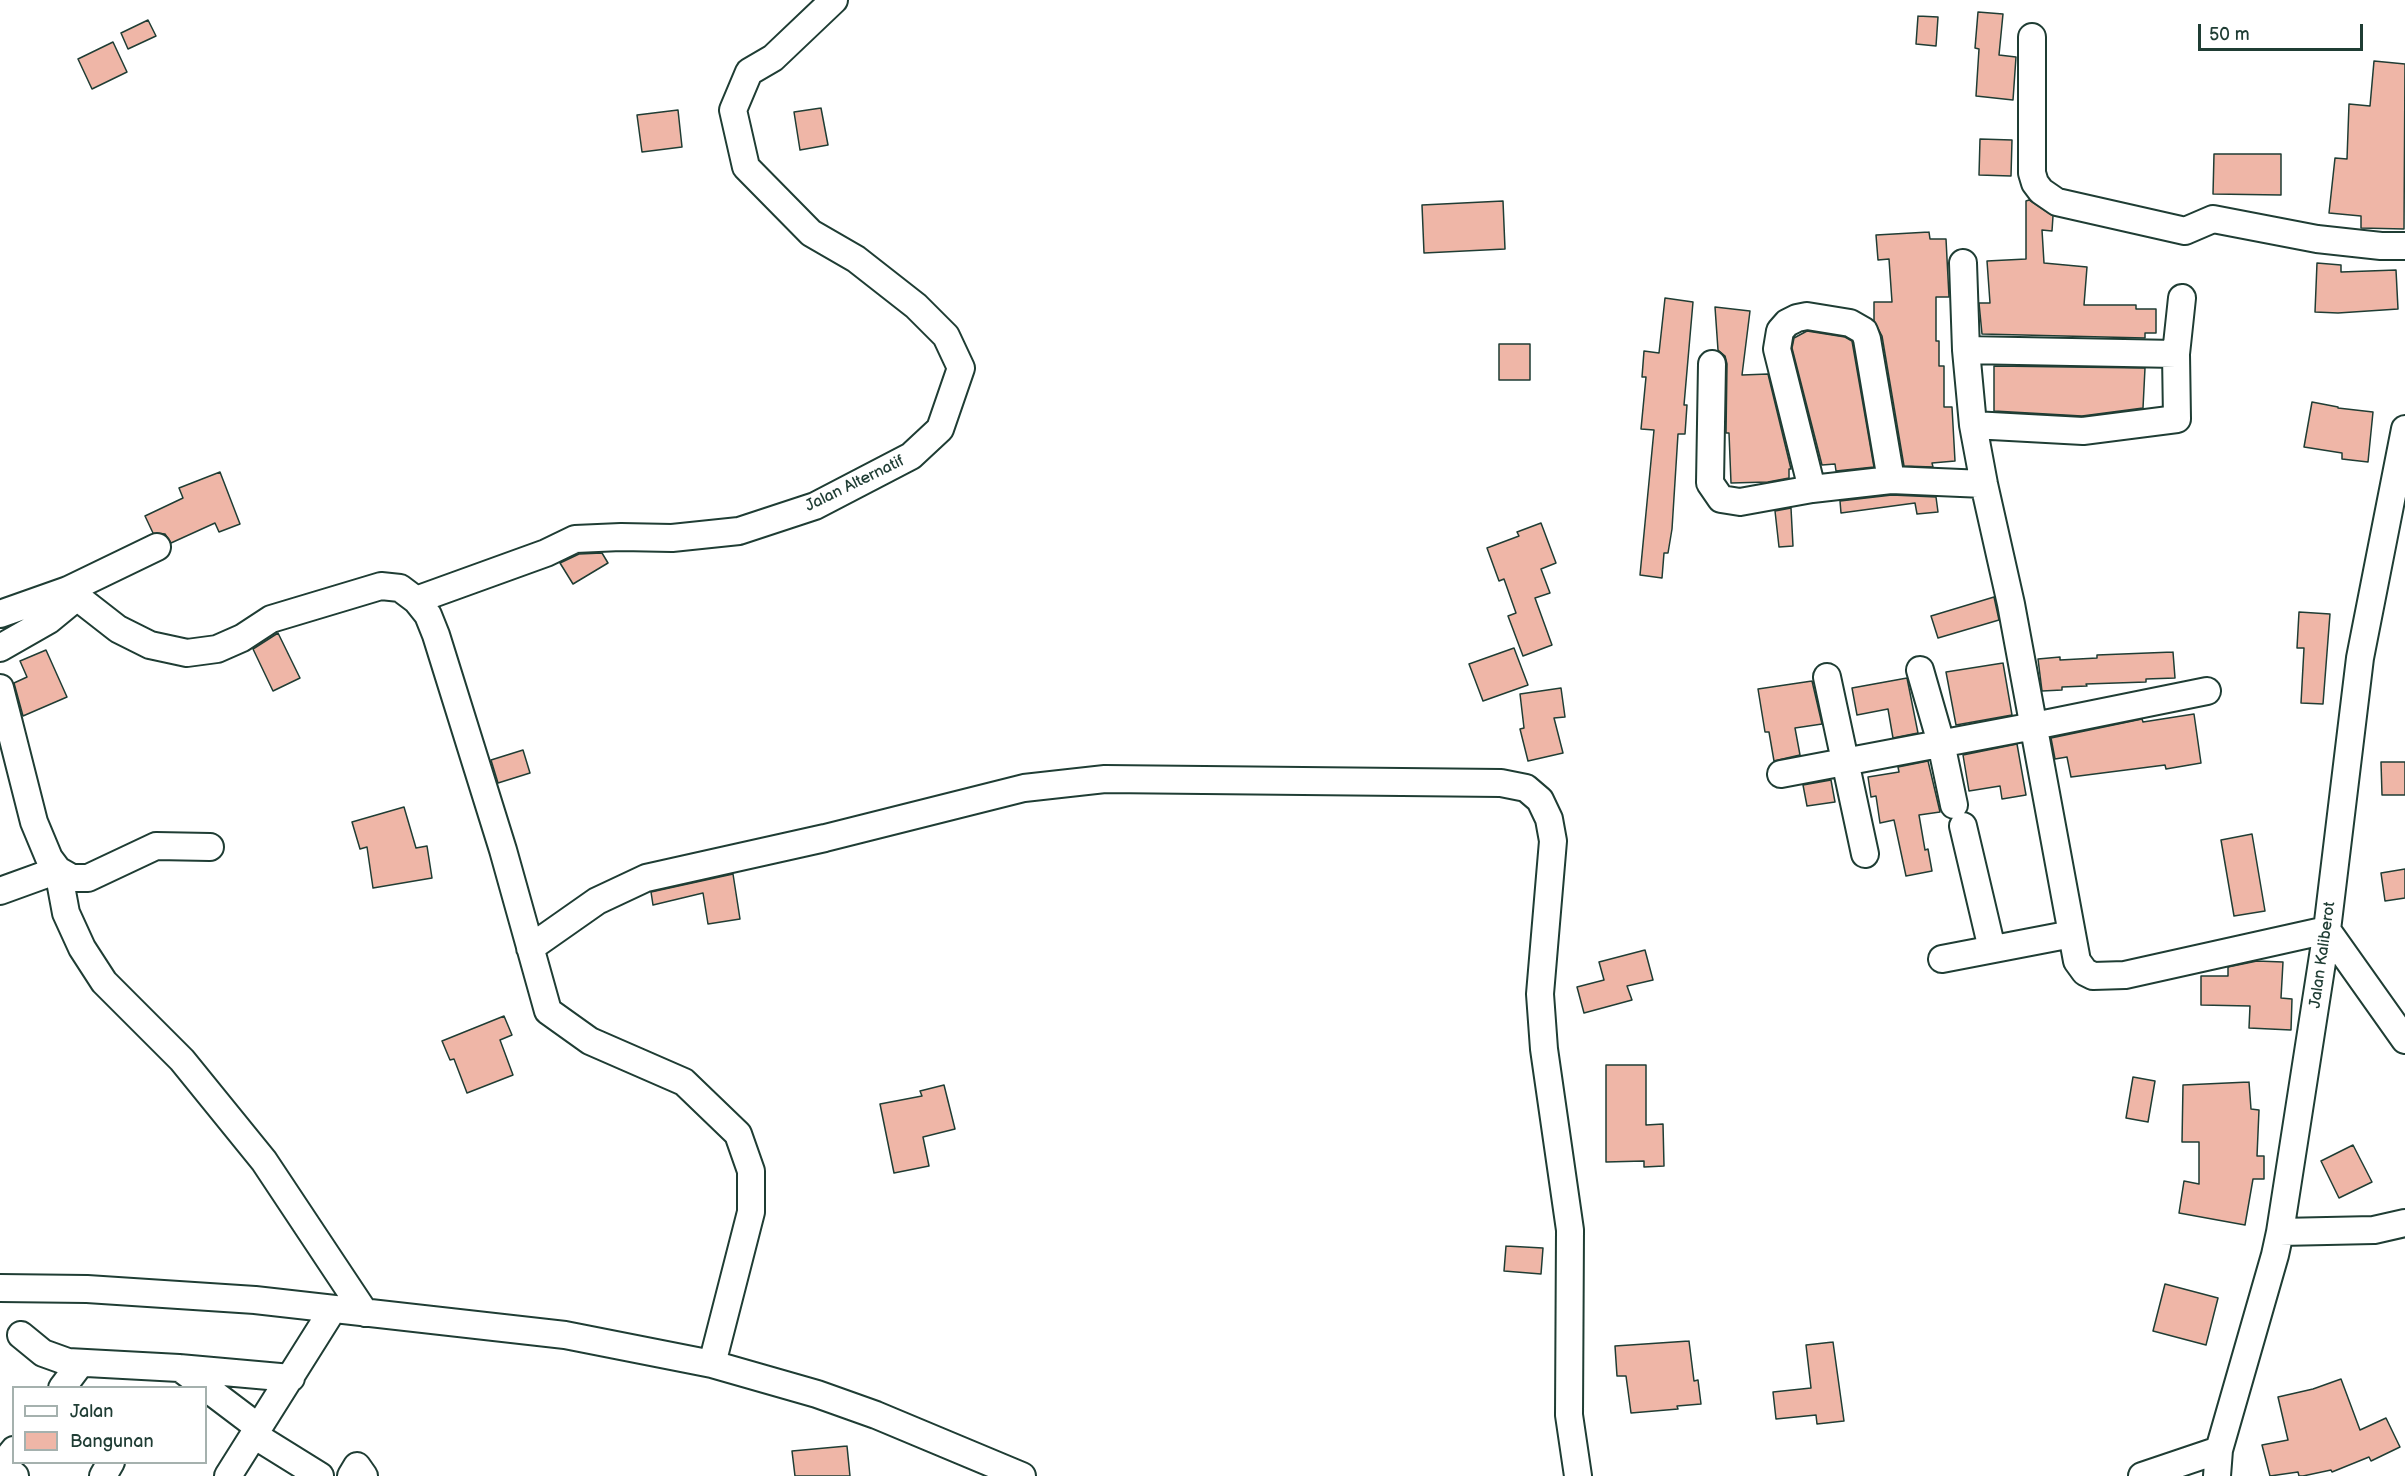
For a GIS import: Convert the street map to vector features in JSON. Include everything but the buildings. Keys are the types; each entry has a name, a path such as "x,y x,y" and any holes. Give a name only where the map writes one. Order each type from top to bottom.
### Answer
{"street":[{"name":"Jalan Alternatif","path":"416,600 546,553 575,539 672,538 740,531 815,506 911,456 940,429 961,368 946,336 899,292 856,259 812,233 746,167 733,110 749,72 773,58 834,0"},
{"path":"2032,37 2032,173 2041,191 2057,202 2185,231 2213,219 2317,239 2381,246 2405,246"},
{"path":"1963,263 1966,350 1973,425 2011,604 2078,960 2085,972 2093,976 2125,975 2327,930 2405,1040"},
{"path":"1973,425 2083,431 2177,419 2176,354 2182,298"},
{"path":"1812,489 1777,349 1780,331 1787,323 1807,316 1850,323 1864,332 1868,339 1891,480"},
{"path":"1966,350 2176,354"},
{"path":"1712,364 1709,470 1710,483 1721,499 1740,502 1812,489 1891,480 1984,484"},
{"name":"Jalan Kaliberot","path":"2217,1476 2219,1450 2276,1255 2327,930 2360,658 2405,429"},
{"path":"0,614 72,594 157,547"},
{"path":"72,594 118,629 150,645 187,653 217,649 242,638 271,619 381,586 400,588 416,600 428,615 436,635 503,850 548,1011 590,1041 684,1082 738,1134 751,1171 751,1212 712,1364"},
{"path":"0,648 49,620 72,594"},
{"path":"1920,670 1941,743 1992,950"},
{"path":"1827,677 1865,854"},
{"path":"0,688 34,822 49,858 58,870 72,878 88,878 156,846 210,847"},
{"path":"1781,774 2207,691"},
{"path":"530,948 597,901 646,878 825,838 1024,788 1105,779 1501,783 1526,788 1539,800 1549,819 1553,841 1540,994 1544,1049 1570,1230 1569,1414 1578,1476"},
{"path":"0,891 58,870"},
{"path":"58,870 66,913 82,948 104,982 182,1060 264,1161 365,1312"},
{"path":"1942,959 2072,934"},
{"path":"2280,1232 2374,1230 2405,1223"},
{"path":"0,1288 87,1289 255,1300 565,1335 712,1364 816,1395 876,1415 1022,1476"},
{"path":"228,1476 333,1309"},
{"path":"21,1335 43,1353 80,1364 170,1374 291,1378"},
{"path":"64,1386 80,1364"},
{"path":"170,1374 188,1386"},
{"path":"207,1399 320,1476"},
{"path":"2142,1476 2219,1450"},
{"path":"12,1453 2,1466 15,1476"},
{"path":"351,1476 357,1466 364,1476"}]}
